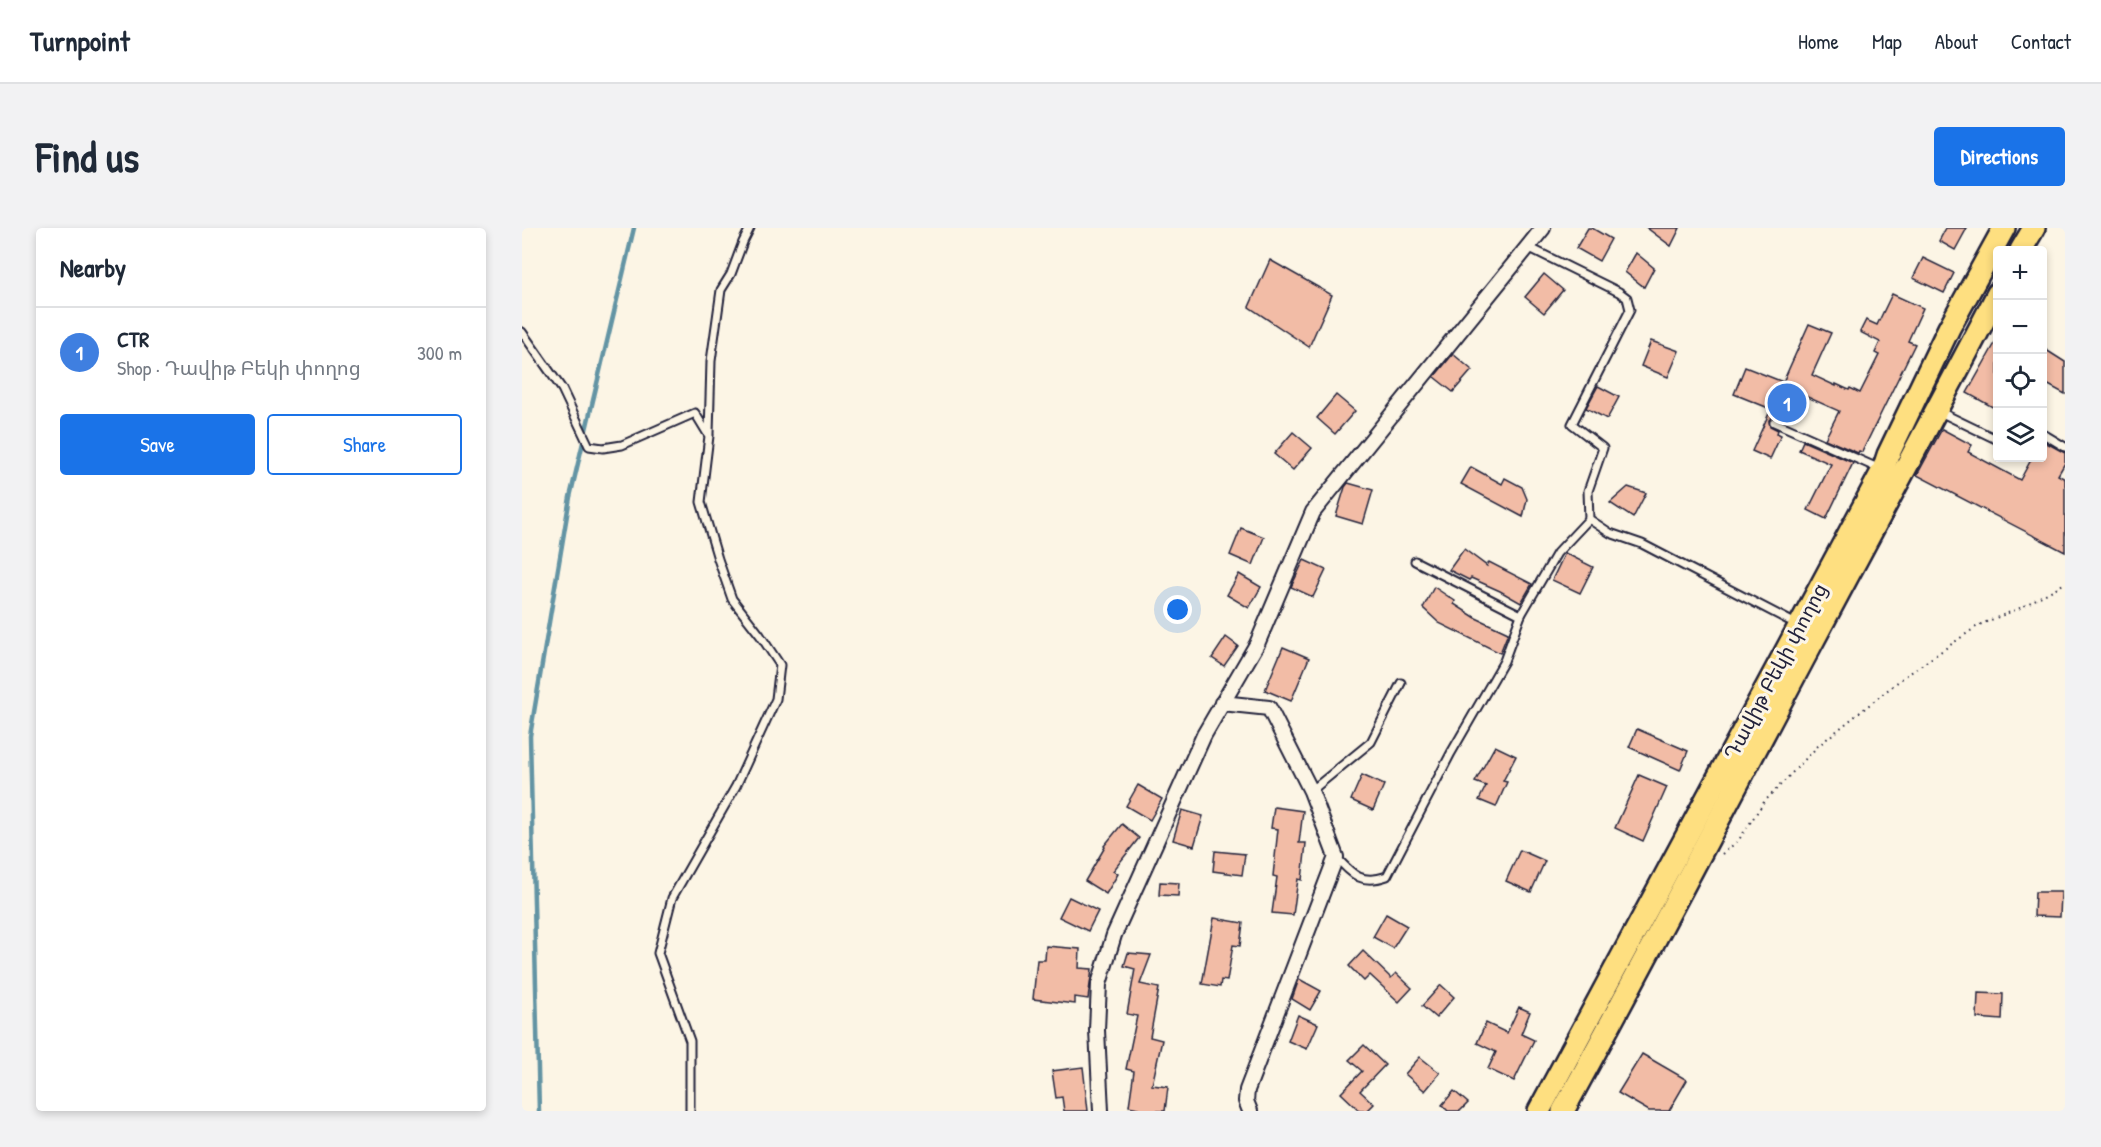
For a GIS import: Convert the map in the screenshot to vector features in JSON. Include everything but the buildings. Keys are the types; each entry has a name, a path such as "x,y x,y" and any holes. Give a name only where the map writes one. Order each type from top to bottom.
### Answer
{"main road":[{"name":"Դավիթ Բեկի փողոց","path":"1563,1111 1651,951 1696,862 1800,626 1885,462 1948,328 2004,228"},
{"path":"2023,246 2034,228"},
{"name":"Դավիթ Բեկի փողոց","path":"1539,1111 1909,464 1994,300"},
{"path":"1948,328 1964,319 1972,323 1973,341"},
{"path":"1885,462 1901,469 1909,464"}],"street":[{"path":"1101,1111 1097,1030 1099,984 1114,935 1204,735 1257,644 1313,512 1543,228"},
{"path":"1222,704 1269,708 1311,791 1336,857 1247,1090 1246,1101 1250,1111"}],"lane":[{"path":"690,1111 690,1041 658,953 672,898 736,786 776,699 780,665 732,599 701,501 710,436 711,361 721,290 731,274 750,228"},
{"path":"1336,857 1355,877 1374,880 1387,876 1451,753 1504,661 1521,615 1557,553 1589,519 1588,491 1603,448 1572,424 1630,310 1626,298 1619,292 1528,246"},
{"path":"522,332 562,389 588,446 603,448 622,445 694,413 710,436"},
{"path":"1937,411 1993,438"},
{"path":"1773,422 1885,462"},
{"path":"2047,436 2065,447"},
{"path":"1589,519 1610,533 1642,544 1800,626"},
{"path":"1415,561 1521,615"},
{"path":"1311,791 1371,742 1401,683"}],"path":[{"path":"1696,862 1722,854 1738,841 1764,801 1818,746 1900,680 1979,625 2020,608 2065,582"}],"waterway":[{"path":"539,1111 530,736 570,497 634,228"}],"place":[{"name":"CTR","path":"1787,403"}]}
